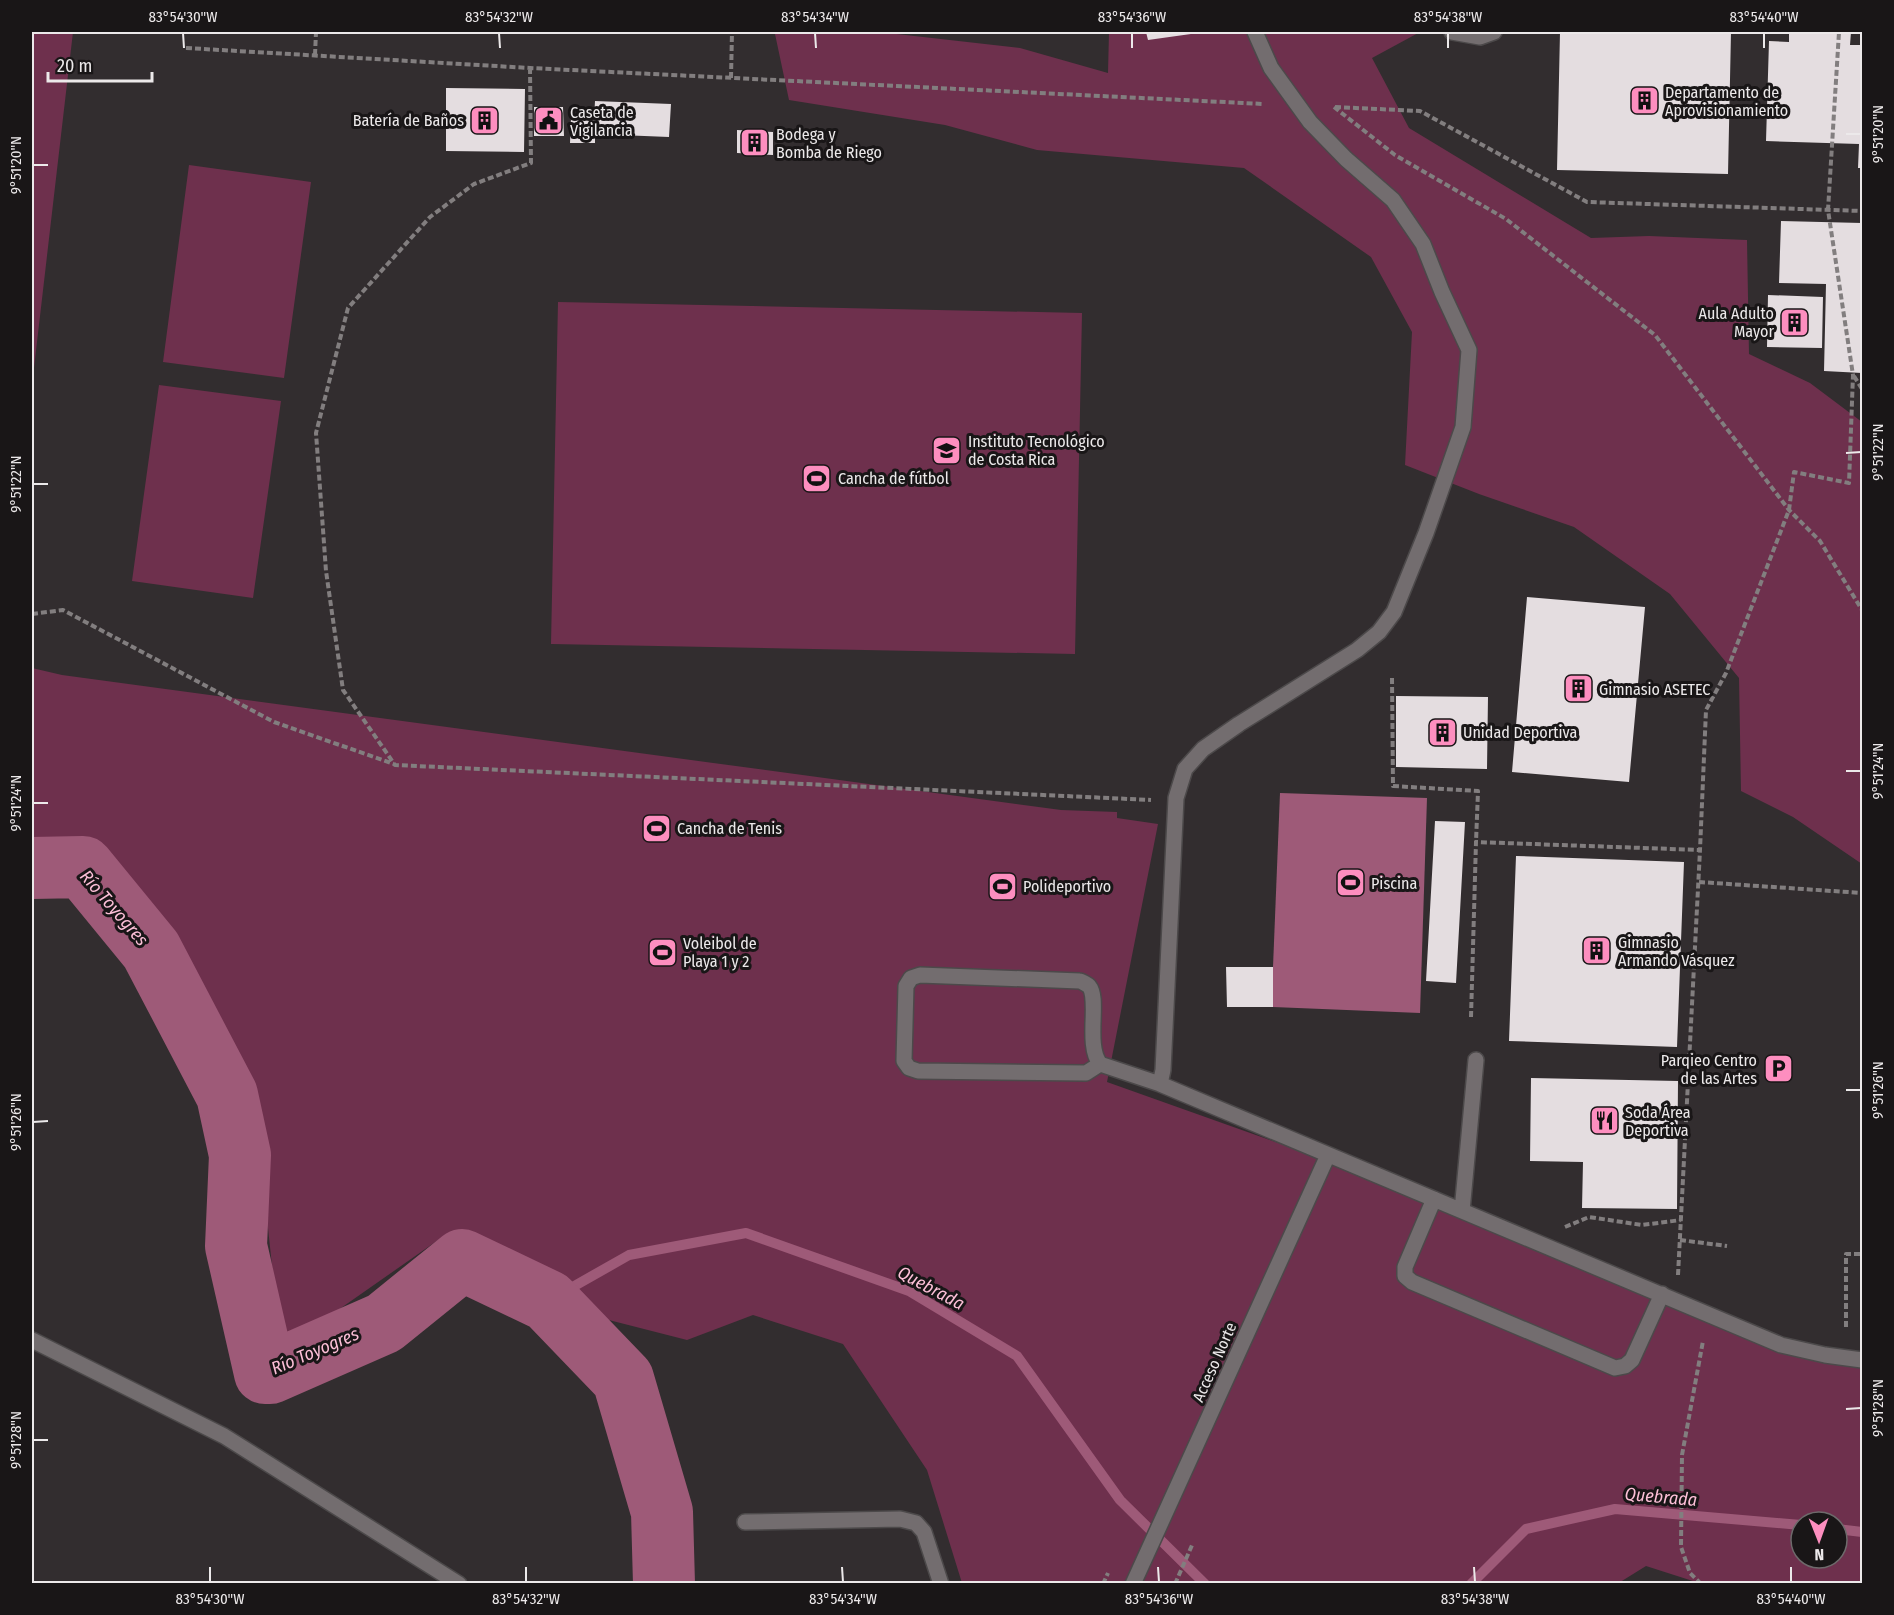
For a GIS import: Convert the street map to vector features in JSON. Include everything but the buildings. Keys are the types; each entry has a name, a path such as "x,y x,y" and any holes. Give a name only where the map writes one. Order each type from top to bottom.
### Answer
{"street":[{"path":"1160,1083 1163,1070 1176,798 1185,769 1203,749 1357,650 1379,632 1394,612 1410,573 1463,427 1469,350 1423,244 1393,200 1346,159 1310,122 1271,68 1254,32"},
{"path":"1452,32 1480,37 1494,32"},
{"path":"1100,1064 1086,1073 918,1071 909,1068 904,1061 906,986 911,978 920,975 1080,981 1088,986 1092,995 1093,1046 1095,1058 1100,1064 1160,1083 1781,1345 1825,1355 1863,1360"},
{"path":"1462,1211 1476,1060"},
{"name":"Acceso Norte","path":"1136,1577 1328,1155"},
{"path":"1434,1199 1405,1267 1405,1276 1412,1282 1615,1368 1625,1366 1632,1360 1662,1294"},
{"path":"32,1340 224,1436 459,1584"},
{"path":"744,1522 900,1519 916,1523 924,1532 941,1584"}],"path":[{"path":"315,55 316,32"},
{"path":"731,78 732,32"},
{"path":"1678,1279 1706,710 1726,673 1788,510 1794,472 1849,483 1853,375 1828,210 1839,32"},
{"path":"186,48 530,68 1268,104"},
{"path":"395,765 343,690 326,571 316,433 348,308 430,217 474,184 531,163 530,68"},
{"path":"1863,211 1587,202 1420,111 1334,107 1395,154 1506,219 1655,335 1788,510 1820,541 1863,610"},
{"path":"1853,375 1863,389"},
{"path":"32,614 63,610 274,722 395,765 1160,801 1176,798"},
{"path":"1392,678 1393,786 1478,791 1471,1017"},
{"path":"1476,842 1700,850"},
{"path":"1698,882 1863,893"},
{"path":"1560,1228 1589,1217 1642,1225 1681,1220"},
{"path":"1680,1240 1727,1246"},
{"path":"1846,1327 1846,1254 1863,1254"},
{"path":"1701,1584 1690,1573 1681,1547 1682,1455 1704,1334"},
{"path":"1175,1584 1193,1543"}],"shaded area":[{"path":"32,32 73,32 32,385"},
{"path":"879,32 1020,48 1108,73 1109,32 1420,32 1372,58 1409,128 1591,238 1649,236 1747,240 1749,354 1810,383 1862,422 1862,864 1793,817 1741,791 1739,678 1670,594 1574,527 1405,465 1412,332 1371,257 1244,168 1037,150 945,125 789,100 775,34"},
{"path":"189,165 311,182 284,378 163,362"},
{"name":"Cancha de fútbol","path":"558,302 1082,313 1075,654 551,644"},
{"path":"159,385 281,401 253,598 132,581"},
{"path":"32,668 62,675 1061,810 1117,812 1117,818 1158,824 1107,1082 1422,1194 1711,1315 1862,1362 1862,1583 1699,1583 1646,1566 1617,1584 962,1583 927,1470 843,1344 753,1315 687,1340 601,1318 493,1247 441,1238 281,1350 252,1078 101,857 32,853"},
{"name":"Piscina","path":"1280,793 1427,798 1420,1013 1273,1007"}],"waterway":[{"name":"Río Toyogres","path":"32,868 83,867 151,950 227,1095 240,1155 236,1246 265,1373 270,1373 384,1323 462,1260 548,1301 623,1379 662,1512 664,1584"},
{"name":"Quebrada","path":"548,1301 629,1255 746,1233 909,1291 1017,1356 1120,1500 1205,1584"},
{"name":"Quebrada","path":"1471,1584 1526,1529 1615,1509 1789,1524"},
{"name":"Quebrada","path":"1849,1530 1862,1532"}],"place":[{"name":"Departamento de Aprovisionamiento","path":"1644,101"},
{"name":"Batería de Baños","path":"485,120"},
{"name":"Caseta de Vigilancia","path":"549,121"},
{"name":"Bodega y Bomba de Riego","path":"755,143"},
{"name":"Aula Adulto Mayor","path":"1795,322"},
{"name":"Instituto Tecnológico de Costa Rica","path":"947,450"},
{"name":"Cancha de fútbol","path":"817,478"},
{"name":"Gimnasio ASETEC","path":"1578,689"},
{"name":"Unidad Deportiva","path":"1442,732"},
{"name":"Cancha de Tenis","path":"656,828"},
{"name":"Piscina","path":"1350,883"},
{"name":"Polideportivo","path":"1002,886"},
{"name":"Gimnasio Armando Vásquez","path":"1597,951"},
{"name":"Voleibol de Playa 1 y 2","path":"662,952"},
{"name":"Parqieo Centro de las Artes","path":"1778,1069"},
{"name":"Soda Área Deportiva","path":"1604,1121"}]}
